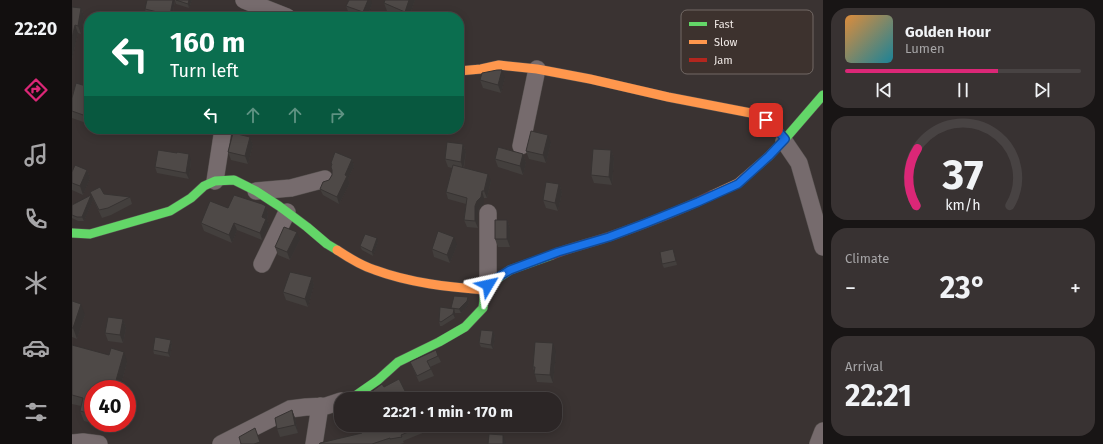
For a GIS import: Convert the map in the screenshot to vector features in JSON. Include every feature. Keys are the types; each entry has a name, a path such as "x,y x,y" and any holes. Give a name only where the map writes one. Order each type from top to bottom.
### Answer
{"street":[{"path":"244,0 259,12"},
{"path":"464,71 481,69 498,65 537,69 590,79 668,97 758,114 773,125 785,140 799,163 823,247"},
{"path":"521,146 537,69"},
{"path":"487,288 492,281 510,270 563,250 609,237 698,202 738,184 785,140 823,95"},
{"path":"215,181 222,134"},
{"path":"256,191 291,188 325,179"},
{"path":"72,233 90,234 170,212 191,198 204,186 215,181 234,180 256,191 287,212 327,244 353,260 374,270 400,278 458,288 487,288"},
{"path":"262,264 287,212"},
{"path":"361,392 378,380 398,362 439,342 465,327 483,308 487,288 488,213"},
{"path":"221,444 290,409 326,406 334,403"},
{"path":"314,444 320,406"},
{"path":"818,444 823,431"},
{"path":"72,443 83,442 99,444"}],"building":[{"path":"147,0 173,0 171,12 158,12 145,9"},
{"path":"176,0 189,0 188,4"},
{"path":"349,0 368,0 363,12 346,6"},
{"path":"385,0 409,0 405,12 384,3"},
{"path":"72,7 81,8 78,26 75,25 72,38"},
{"path":"502,70 498,85 480,80 482,73"},
{"path":"76,83 84,85 84,115 72,111 72,98"},
{"path":"531,131 548,135 543,155 526,151"},
{"path":"233,134 250,137 245,156 228,152"},
{"path":"447,142 463,144 461,162 445,159"},
{"path":"498,147 523,154 520,166 495,159"},
{"path":"593,149 611,150 609,177 591,175"},
{"path":"158,150 189,154 186,173 155,167"},
{"path":"335,152 352,159 345,175 347,176 337,197 320,189 323,182 329,180 332,175 331,163"},
{"path":"75,165 87,170 80,186 72,183 72,172"},
{"path":"453,165 488,174 484,191 482,191 481,197 475,206 475,221 464,220 467,198 446,192"},
{"path":"546,182 559,184 555,203 543,200"},
{"path":"100,187 104,194 130,197 108,208 99,210 90,192"},
{"path":"91,195 82,217 72,215 72,205"},
{"path":"234,195 266,206 262,217 266,219 260,233 234,223 229,235 201,223 210,201 228,208"},
{"path":"495,220 507,220 507,239 495,239"},
{"path":"284,227 297,232 287,252 275,247"},
{"path":"438,231 454,237 447,255 432,249"},
{"path":"365,234 377,238 372,252 360,246"},
{"path":"673,249 676,261 662,264 660,252"},
{"path":"290,272 312,277 305,299 283,292"},
{"path":"454,296 468,297 467,301 459,309 451,308"},
{"path":"72,301 81,304 73,328 72,328"},
{"path":"440,307 454,309 453,314 441,322 439,321"},
{"path":"108,317 123,319 120,335 105,333"},
{"path":"481,330 493,331 491,345 479,343"},
{"path":"155,337 171,340 168,353 153,350"},
{"path":"535,342 553,343 550,375 534,374 535,367 533,367"},
{"path":"72,345 109,355 111,348 124,352 116,380 84,380 84,412 80,411 83,398 72,395"},
{"path":"436,350 438,356 427,361 431,369 417,376 410,362"},
{"path":"399,379 406,392 371,392 382,384 384,387"},
{"path":"292,410 295,425 277,429 275,418"},
{"path":"255,428 260,442 254,444 241,444 239,437"},
{"path":"408,432 401,435 402,437 390,438 372,444 319,444 362,433"},
{"path":"489,434 503,435 503,444 488,444"}],"traffic: fast":[{"path":"756,114 773,125 785,139 823,95"},
{"path":"72,233 90,234 170,211 191,198 204,186 215,181 234,180 256,191 279,206 327,244 337,250"},
{"path":"361,392 378,380 398,362 439,342 465,327 483,308 485,290 488,285 510,270 552,255"}],"traffic: slow":[{"path":"464,71 499,65 537,69 756,114"},
{"path":"712,195 738,183 769,156 785,139"},
{"path":"337,250 365,266 402,278 443,286 485,290"}],"traffic: jam":[{"path":"552,255 636,227 675,212 712,195"}],"route":[{"path":"488,285 510,270 534,260 609,237 698,202 738,184 769,156 785,139 773,125 766,120"}]}
